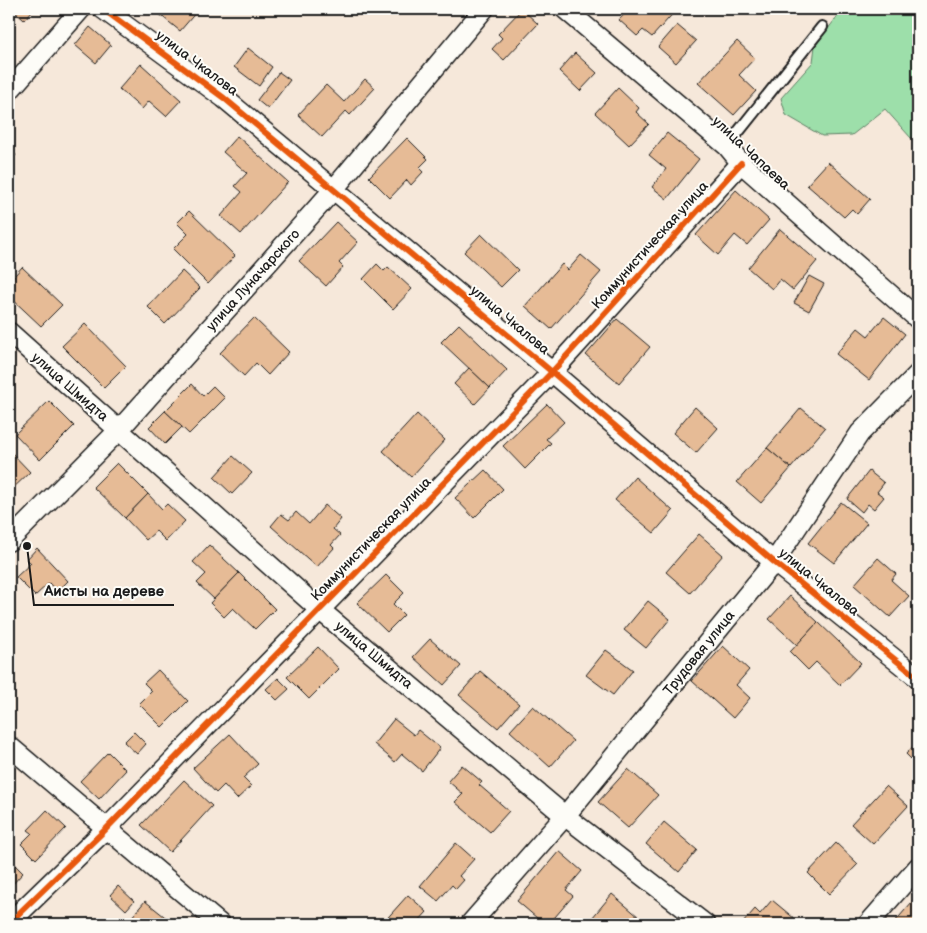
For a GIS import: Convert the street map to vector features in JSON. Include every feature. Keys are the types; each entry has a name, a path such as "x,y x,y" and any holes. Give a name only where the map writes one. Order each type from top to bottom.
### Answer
{"street":[{"path":"9,91 81,9"},
{"name":"улица Чкалова","path":"103,9 224,98 552,372 774,562 918,678"},
{"name":"улица Луначарского","path":"9,541 119,430 334,189 484,9"},
{"name":"улица Чапаева","path":"564,9 728,146 742,163 918,319"},
{"name":"Коммунистическая улица","path":"9,923 106,829 552,372 742,163"},
{"name":"улица Шмидта","path":"9,332 320,610 565,816 705,924"},
{"name":"Трудовая улица","path":"470,924 565,816 774,562 860,433 918,374"},
{"path":"9,746 220,924"},
{"path":"868,924 918,867"}],"lane":[{"path":"728,146 822,27"}],"green space":[{"path":"843,9 918,9 918,136 911,138 885,109 852,135 822,136 786,115 781,98 813,62 815,46"}],"building":[{"path":"12,9 34,9 24,20"},
{"path":"153,9 197,9 198,10 180,31"},
{"path":"522,9 538,24 504,60 492,49 502,38 498,34"},
{"path":"629,9 677,9 652,37 643,30 637,36 619,20"},
{"path":"677,25 696,41 676,63 658,47"},
{"path":"90,27 111,45 96,63 75,45"},
{"path":"737,41 755,58 739,75 756,91 734,115 698,83"},
{"path":"248,48 272,67 259,86 234,67"},
{"path":"575,53 597,73 580,91 559,71"},
{"path":"141,64 181,100 166,116 149,101 142,109 119,89"},
{"path":"279,72 290,80 268,109 257,100"},
{"path":"365,79 375,88 350,115 346,111 322,137 298,115 326,85 344,102"},
{"path":"618,88 639,108 636,112 649,124 629,145 595,113"},
{"path":"667,133 699,159 667,199 652,187 666,169 649,155"},
{"path":"237,136 288,182 241,234 221,216 242,192 235,186 247,173 223,152"},
{"path":"407,138 428,159 419,168 423,172 411,185 407,180 390,198 369,177"},
{"path":"9,149 16,155 9,163"},
{"path":"828,162 870,199 857,214 852,209 844,217 807,185"},
{"path":"736,190 769,220 747,245 735,235 718,255 696,235"},
{"path":"189,211 235,256 208,284 173,249 188,234 177,223"},
{"path":"336,222 358,242 339,263 343,267 326,286 299,261"},
{"path":"780,229 817,261 793,290 780,279 772,289 748,268"},
{"path":"481,234 518,270 501,287 464,252"},
{"path":"581,255 601,272 551,329 525,306 562,264 568,270"},
{"path":"377,264 384,271 388,267 412,289 393,309 363,279"},
{"path":"22,267 62,305 41,326 9,296 9,282"},
{"path":"182,271 200,288 165,324 148,307"},
{"path":"809,276 824,284 809,311 794,303"},
{"path":"884,317 905,334 869,380 836,354 858,328 868,336"},
{"path":"254,318 289,352 268,375 256,363 244,376 220,353"},
{"path":"617,319 650,347 619,383 586,355"},
{"path":"85,324 126,366 104,388 62,346"},
{"path":"459,324 507,370 490,388 441,342"},
{"path":"469,368 490,388 475,404 454,384"},
{"path":"192,384 203,396 213,386 225,398 189,434 165,411"},
{"path":"49,401 74,426 40,460 15,434"},
{"path":"547,404 564,422 546,439 551,443 525,469 503,446"},
{"path":"695,407 718,428 696,453 673,433"},
{"path":"801,408 825,428 791,468 767,448"},
{"path":"165,411 182,427 165,444 149,427"},
{"path":"417,414 445,440 411,477 383,451"},
{"path":"918,421 918,437 910,431"},
{"path":"767,448 791,468 761,503 737,482"},
{"path":"9,450 30,472 9,492"},
{"path":"233,456 252,473 232,494 214,477"},
{"path":"117,463 148,494 125,518 93,487"},
{"path":"485,470 503,489 474,518 455,498"},
{"path":"869,471 884,483 877,492 884,497 874,509 868,504 862,512 847,499"},
{"path":"635,477 673,511 654,533 615,500"},
{"path":"148,494 162,509 167,504 185,521 166,541 156,531 146,540 125,518"},
{"path":"841,502 867,523 834,563 808,543"},
{"path":"325,505 341,519 333,529 340,535 331,545 334,548 317,567 271,526 281,514 289,520 296,512 309,524"},
{"path":"699,534 723,555 690,593 666,572"},
{"path":"209,545 239,573 214,599 197,583 206,574 193,562"},
{"path":"37,548 68,581 57,592 49,583 35,596 16,577 31,563 27,559"},
{"path":"878,558 896,574 891,580 909,596 890,617 854,585"},
{"path":"239,573 275,609 255,629 233,608 224,617 210,603"},
{"path":"386,575 404,593 393,604 404,615 387,632 357,603"},
{"path":"790,596 818,622 797,645 769,619"},
{"path":"648,601 670,619 646,648 624,630"},
{"path":"818,622 861,663 840,685 816,662 808,670 790,652"},
{"path":"430,639 461,666 444,685 413,657"},
{"path":"723,646 749,670 736,685 750,698 733,718 692,681"},
{"path":"318,647 339,669 309,699 287,677"},
{"path":"606,650 633,670 613,695 586,675"},
{"path":"158,670 188,701 162,727 139,704 152,691 144,683"},
{"path":"480,671 519,704 498,728 459,695"},
{"path":"278,678 289,689 277,700 266,689"},
{"path":"533,706 573,741 550,767 510,731"},
{"path":"394,719 414,735 418,730 440,748 422,771 402,754 395,762 374,744"},
{"path":"134,732 146,744 137,754 124,742"},
{"path":"230,734 258,764 243,778 251,786 237,799 224,785 216,793 193,768"},
{"path":"918,741 918,766 906,754"},
{"path":"108,752 126,770 99,799 80,781"},
{"path":"462,765 482,782 479,785 509,811 490,832 455,802 463,794 448,781"},
{"path":"628,769 658,795 628,828 598,802"},
{"path":"184,780 212,806 170,852 141,825"},
{"path":"886,786 908,806 873,844 851,824"},
{"path":"47,810 66,828 36,859 21,844 32,833 28,830"},
{"path":"664,822 697,850 679,872 646,844"},
{"path":"456,843 474,859 459,876 464,880 456,889 452,885 438,901 420,886"},
{"path":"836,843 858,864 829,894 808,873"},
{"path":"559,851 582,871 566,890 573,896 549,924 544,924 517,901"},
{"path":"9,859 23,873 9,888"},
{"path":"118,886 134,901 126,910 110,895"},
{"path":"612,894 646,923 587,924"},
{"path":"408,895 427,912 416,924 382,924"},
{"path":"918,895 918,924 893,924"},
{"path":"772,900 801,924 742,924 755,909 760,914"},
{"path":"145,901 174,924 126,924"}],"cycle path":[{"path":"103,9 224,98 552,372 774,562 918,678"},
{"path":"9,923 106,829 552,372 741,163"}],"place":[{"name":"Аисты на дереве","path":"27,546"}]}
